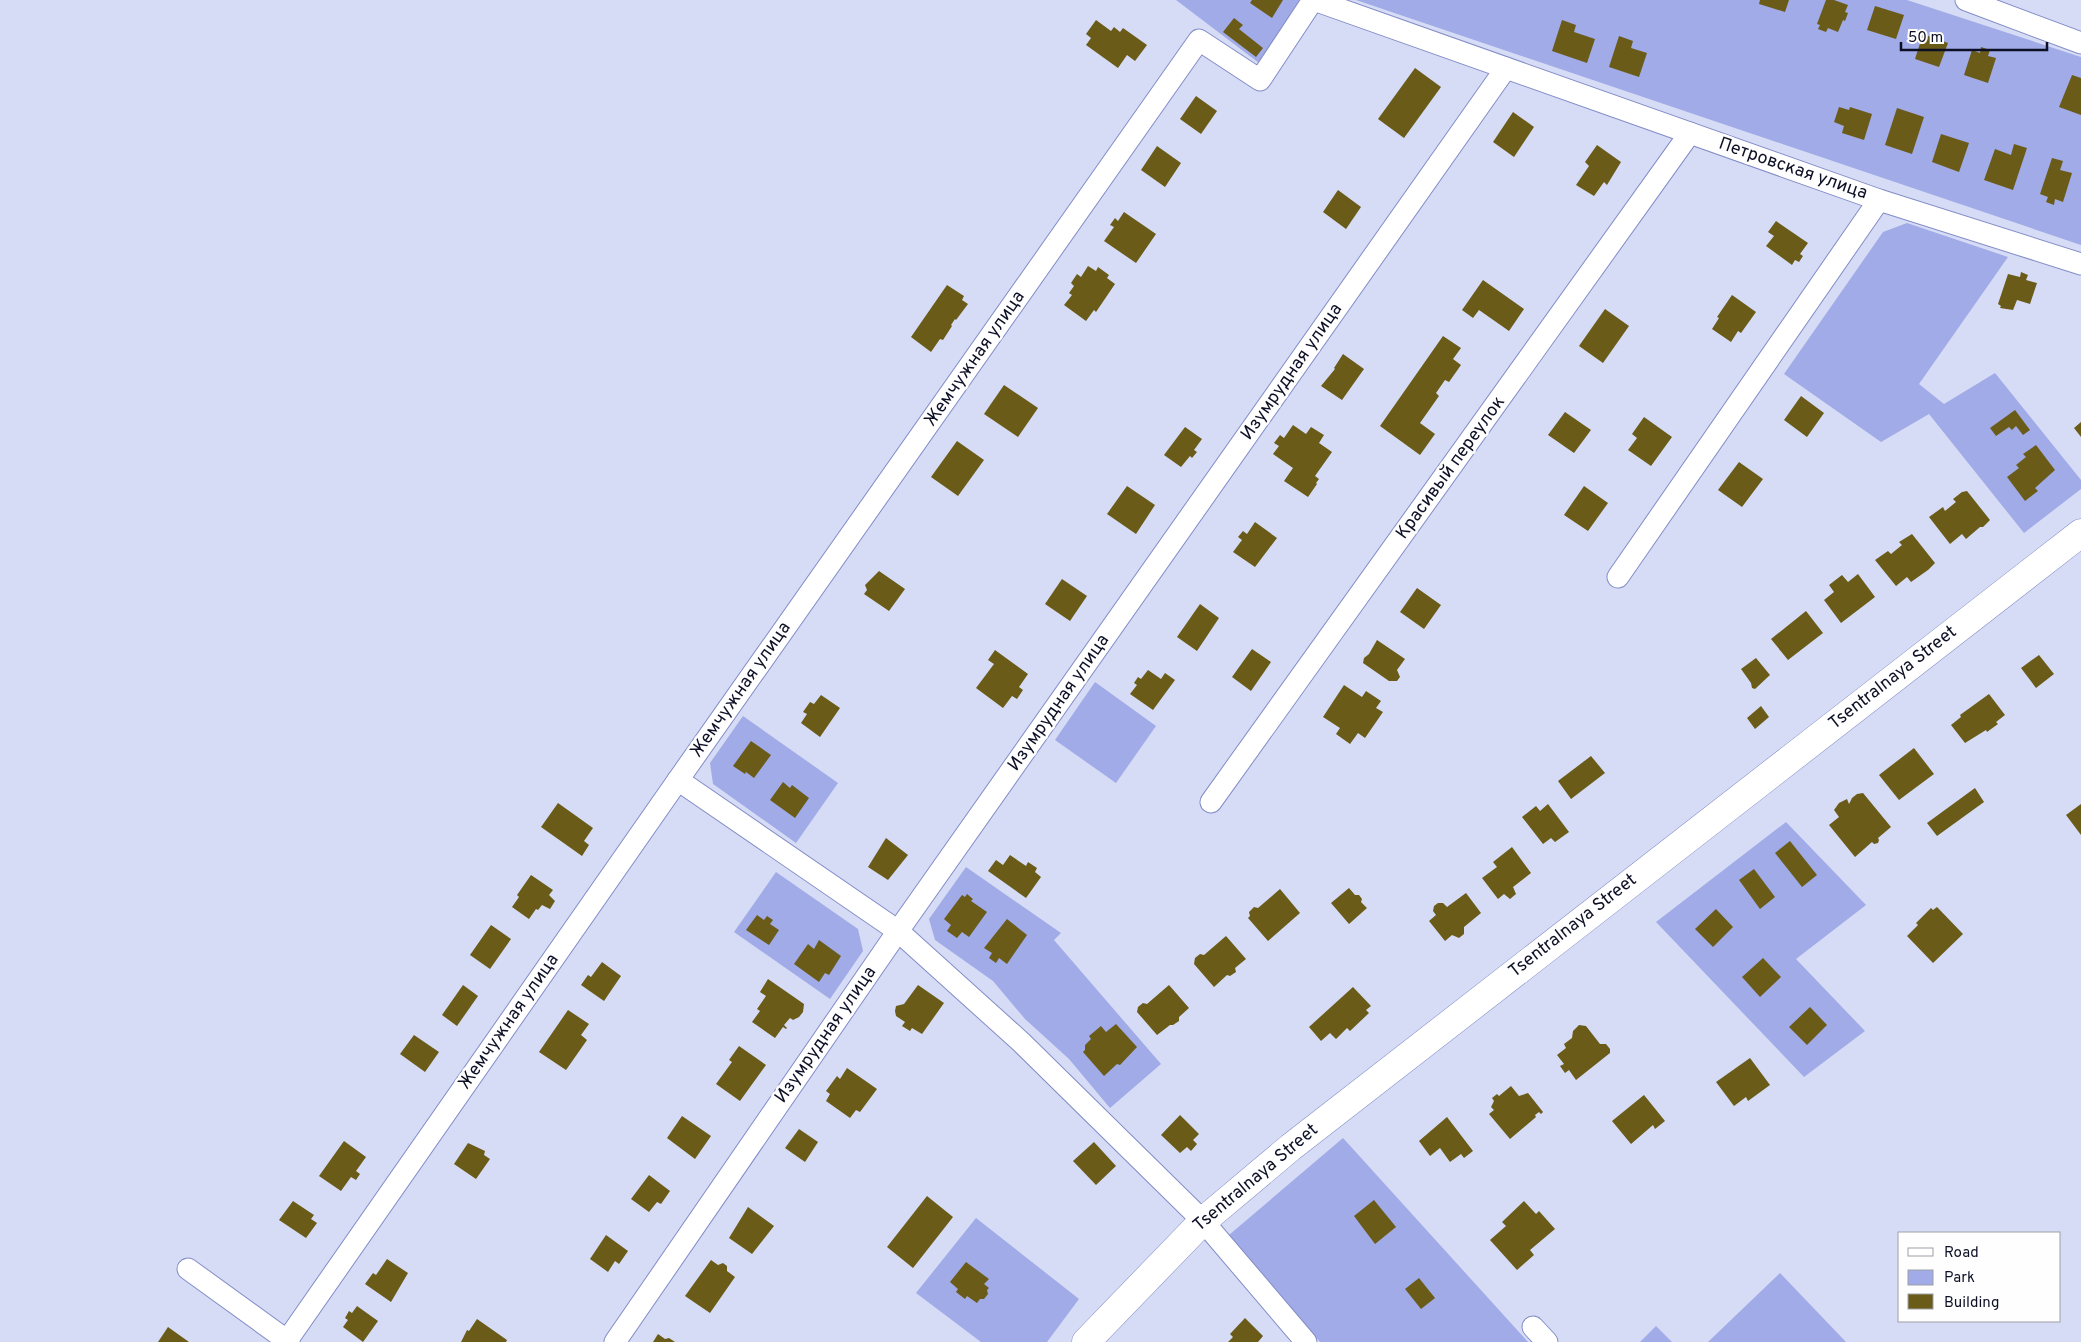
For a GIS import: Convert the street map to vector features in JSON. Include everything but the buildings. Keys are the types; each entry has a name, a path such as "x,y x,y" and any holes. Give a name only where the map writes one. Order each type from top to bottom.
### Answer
{"main road":[{"name":"Tsentralnaya Street","path":"1086,1342 1203,1221 1341,1106 2081,533"}],"street":[{"name":"Жемчужная улица","path":"287,1342 678,780 1199,40 1260,80 1314,0"},
{"name":"Петровская улица","path":"1314,0 1879,200 2081,264"},
{"path":"1966,0 2081,43"},
{"name":"Изумрудная улица","path":"615,1342 898,931 1506,68"},
{"name":"Красивый переулок","path":"1211,802 1690,133"},
{"path":"1618,577 1879,200"},
{"path":"678,780 898,931 1021,1042 1203,1221 1306,1342"},
{"path":"188,1269 287,1342"}],"green space":[{"path":"1176,0 1300,0 1259,63"},
{"path":"1356,0 1907,0 2081,57 2081,245"},
{"path":"1907,223 2008,257 1919,384 1944,404 1995,373 2081,480 2081,489 2024,533 1929,414 1881,442 1784,374 1883,232"},
{"path":"1095,682 1156,726 1116,783 1055,740"},
{"path":"743,716 838,783 796,843 713,784 710,763"},
{"path":"1786,822 1866,905 1796,959 1865,1031 1804,1077 1656,922"},
{"path":"966,867 1061,933 1054,940 1161,1064 1110,1108 1069,1059 1025,1019 993,981 935,940 929,919"},
{"path":"776,872 858,929 863,951 830,999 734,932"},
{"path":"1343,1138 1528,1342 1320,1342 1229,1235"},
{"path":"976,1218 1079,1299 1047,1342 981,1342 916,1293"},
{"path":"1780,1273 1846,1342 1708,1342"},
{"path":"1656,1326 1672,1342 1640,1342"}]}
